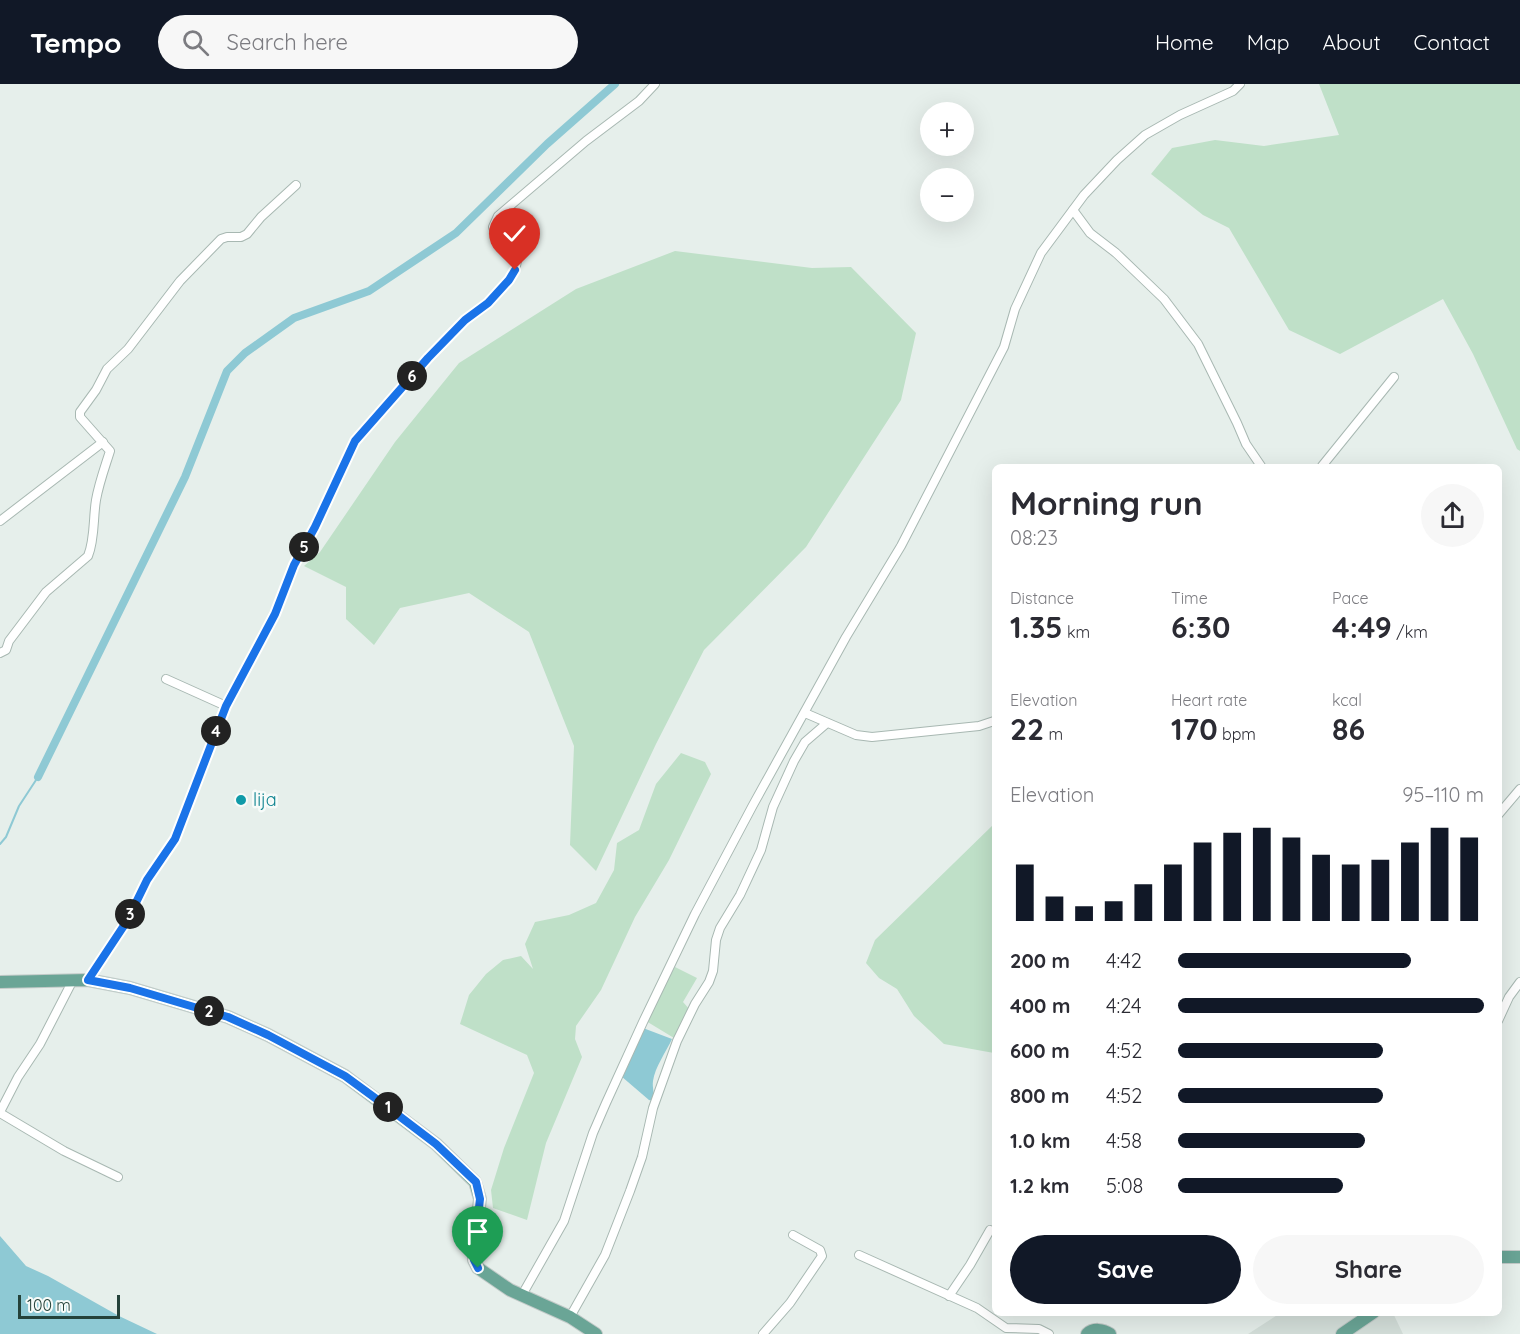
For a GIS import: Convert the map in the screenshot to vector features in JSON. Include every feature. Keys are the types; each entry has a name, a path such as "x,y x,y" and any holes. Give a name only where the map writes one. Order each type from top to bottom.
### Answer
{"main road":[{"path":"0,982 88,980 130,988 228,1017 268,1035 345,1076 436,1144 476,1182 480,1199 474,1260 478,1268 496,1281 570,1317 596,1334"},
{"path":"1502,1257 1520,1257"},
{"path":"1342,1334 1368,1316"},
{"path":"1087,1334 1099,1329 1110,1334"}],"street":[{"path":"88,980 127,921 147,880 175,839 226,706 275,614 294,565 315,527 355,441 428,358 465,320 488,303 515,270 518,257 516,251 495,233 494,221 540,178 639,101 655,84"},
{"path":"522,1295 564,1221 593,1134 606,1103 695,914 846,637 901,546 1004,347 1015,309 1041,253 1073,210 1117,160 1145,135 1180,115 1233,91 1240,84"},
{"path":"0,653 6,650 9,641 46,592 88,556 92,547 93,519 101,476 110,451 86,425 80,417 80,412 96,390 107,369 128,349 161,303 214,246 227,237 241,237 247,234 261,217 296,185"},
{"path":"1073,210 1090,233 1116,253 1164,299 1198,344 1246,444 1260,464"},
{"path":"1324,464 1394,377"},
{"path":"0,521 103,442"},
{"path":"166,679 226,706"},
{"path":"805,713 856,735 872,737 979,726 992,722"},
{"path":"570,1317 605,1255 642,1157 653,1108 677,1041 713,971 716,940 720,928 740,895 761,850 773,807 805,741 827,723"},
{"path":"1502,809 1520,789"},
{"path":"73,980 40,1044 18,1077 0,1112 64,1151 118,1177"},
{"path":"1502,1012 1520,982"},
{"path":"949,1296 990,1230"},
{"path":"763,1334 790,1304 822,1256 820,1250 793,1235"},
{"path":"859,1255 977,1308 1006,1328 1039,1329 1049,1334"}],"shaded area":[{"path":"1276,1316 1394,1316 1403,1334 1248,1334"}],"green space":[{"path":"1319,84 1520,84 1520,451 1517,449 1473,354 1443,299 1340,354 1289,330 1229,228 1203,215 1151,174 1172,148 1215,140 1264,146 1339,135"},
{"path":"675,251 812,268 851,267 916,333 901,400 806,547 704,650 656,744 596,871 570,845 574,746 529,632 469,593 400,608 374,645 346,619 346,587 304,566 320,552 395,442 459,363 576,289"},
{"path":"681,753 705,762 711,774 669,860 635,917 601,990 576,1026 575,1039 582,1057 546,1143 527,1220 493,1208 491,1190 504,1148 534,1073 527,1055 460,1024 469,995 486,974 503,960 521,956 533,969 525,944 535,922 569,915 596,903 614,870 617,843 639,830 656,784"},
{"path":"992,826 992,1053 944,1044 914,1016 897,989 879,978 866,963 875,940"},
{"path":"675,967 697,978 683,1002 690,1010 674,1038 646,1021"}],"water":[{"path":"643,1028 672,1039 654,1076 653,1101 621,1076"},
{"path":"0,1236 26,1266 157,1334 0,1334"}],"waterway":[{"path":"38,777 185,477 227,371 245,353 294,318 369,291 456,233 547,144 615,84"},
{"path":"0,844 6,837 19,806 38,777"}],"place":[{"name":"lija","path":"241,800"}],"route":[{"path":"478,1268 474,1260 480,1199 476,1182 436,1144 386,1106 345,1076 268,1035 228,1017 130,988 88,980 127,921 147,880 175,839 226,706 275,614 294,565 315,527 355,441 428,358 465,320 488,303 515,270"}]}
